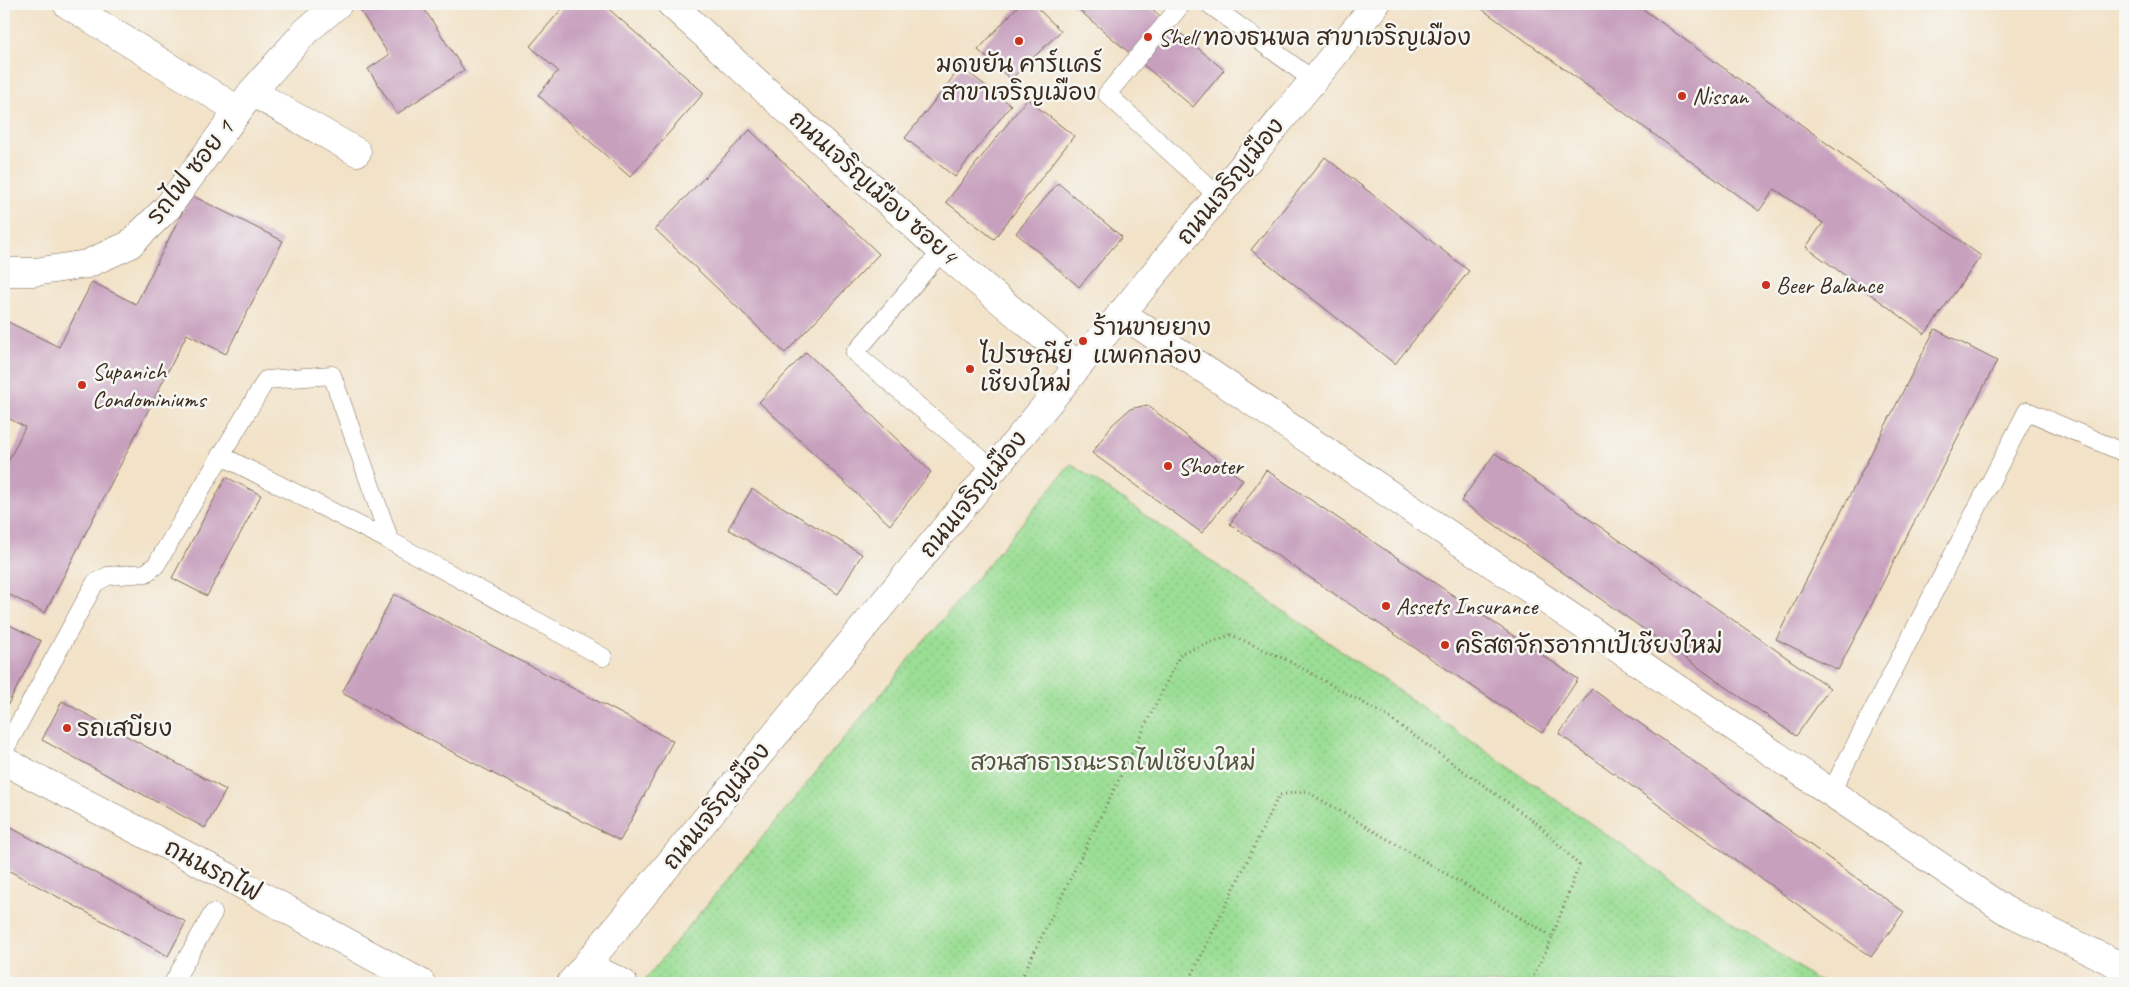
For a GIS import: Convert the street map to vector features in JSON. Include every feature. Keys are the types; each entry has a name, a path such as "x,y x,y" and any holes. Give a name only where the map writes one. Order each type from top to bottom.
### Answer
{"street":[{"path":"67,4 245,101 357,152"},
{"name":"รถไฟ ซอย 1","path":"4,272 35,272 87,264 129,245 168,207 245,101 305,32 338,4"},
{"name":"ถนนเจริญเมือง ซอย4","path":"671,4 942,250 1078,366"},
{"name":"ถนนเจริญเมือง","path":"579,974 1376,4"},
{"path":"1121,313 2005,910 2125,968"},
{"name":"ถนนรถไฟ","path":"4,761 228,877 421,983"},
{"path":"579,974 622,983"}],"lane":[{"path":"1182,4 1107,94 1218,196"},
{"path":"1209,4 1313,80"},
{"path":"942,250 855,354 993,469"},
{"path":"4,752 95,583 108,576 146,574 156,565 266,380 332,375 390,541"},
{"path":"1831,792 2026,411 2125,453"},
{"path":"220,455 390,541 603,657"},
{"path":"172,983 213,913"}],"path":[{"path":"1019,983 1181,653 1232,635 1289,661 1385,715 1539,825 1580,865 1552,937 1530,983"},
{"path":"1188,983 1279,795 1306,791 1552,937"}],"green space":[{"name":"สวนสาธารณะรถไฟเชียงใหม่","path":"1071,464 1815,979 1823,983 642,983"}],"building":[{"path":"374,4 421,4 464,70 397,114 368,69 389,55 361,12"},
{"path":"566,4 603,4 704,93 630,177 538,95 558,71 530,46"},
{"name":"มดขยัน คาร์แคร์ สาขาเจริญเมือง","path":"1020,4 1033,4 1061,31 1011,79 978,50"},
{"name":"Shell ทองธนพล สาขาเจริญเมือง","path":"1072,4 1146,4 1224,70 1193,107"},
{"name":"Nissan","path":"1475,4 1636,4 1981,256 1925,334 1806,247 1823,223 1775,189 1759,211"},
{"path":"961,67 1011,105 955,177 905,138"},
{"path":"1027,99 1074,136 994,239 946,202"},
{"path":"750,130 879,254 785,353 655,229"},
{"path":"1325,157 1469,271 1395,364 1251,250"},
{"path":"1058,183 1122,237 1079,287 1016,233"},
{"name":"Supanich Condominiums","path":"191,195 283,241 226,354 187,334 45,613 4,592 4,470 25,427 4,416 4,320 59,347 92,282 136,304"},
{"path":"1935,329 1997,361 1838,670 1776,639"},
{"path":"806,352 931,472 890,525 759,402"},
{"name":"Shooter","path":"1147,405 1243,480 1202,533 1092,453 1112,425 1130,409"},
{"path":"1495,453 1830,688 1796,736 1461,501"},
{"path":"1266,470 1578,679 1542,733 1230,524"},
{"path":"226,477 261,495 207,596 172,578"},
{"path":"752,489 862,554 838,594 728,529"},
{"path":"394,594 673,741 620,841 342,693"},
{"path":"4,622 41,641 4,712"},
{"path":"1592,689 1904,912 1871,957 1559,734"},
{"path":"62,701 226,790 205,828 42,740"},
{"path":"4,824 186,922 168,956 4,868"}],"place":[{"name":"Shell ทองธนพล สาขาเจริญเมือง","path":"1148,37"},
{"name":"มดขยัน คาร์แคร์ สาขาเจริญเมือง","path":"1019,41"},
{"name":"Nissan","path":"1682,96"},
{"name":"Beer Balance","path":"1766,285"},
{"name":"ร้านขายยาง แพคกล่อง","path":"1083,341"},
{"name":"ไปรษณีย์ เชียงใหม่","path":"970,369"},
{"name":"Supanich Condominiums","path":"82,385"},
{"name":"Shooter","path":"1168,466"},
{"name":"Assets Insurance","path":"1386,606"},
{"name":"คริสตจักรอากาเป้เชียงใหม่","path":"1445,645"},
{"name":"รถเสบียง","path":"67,728"}]}
